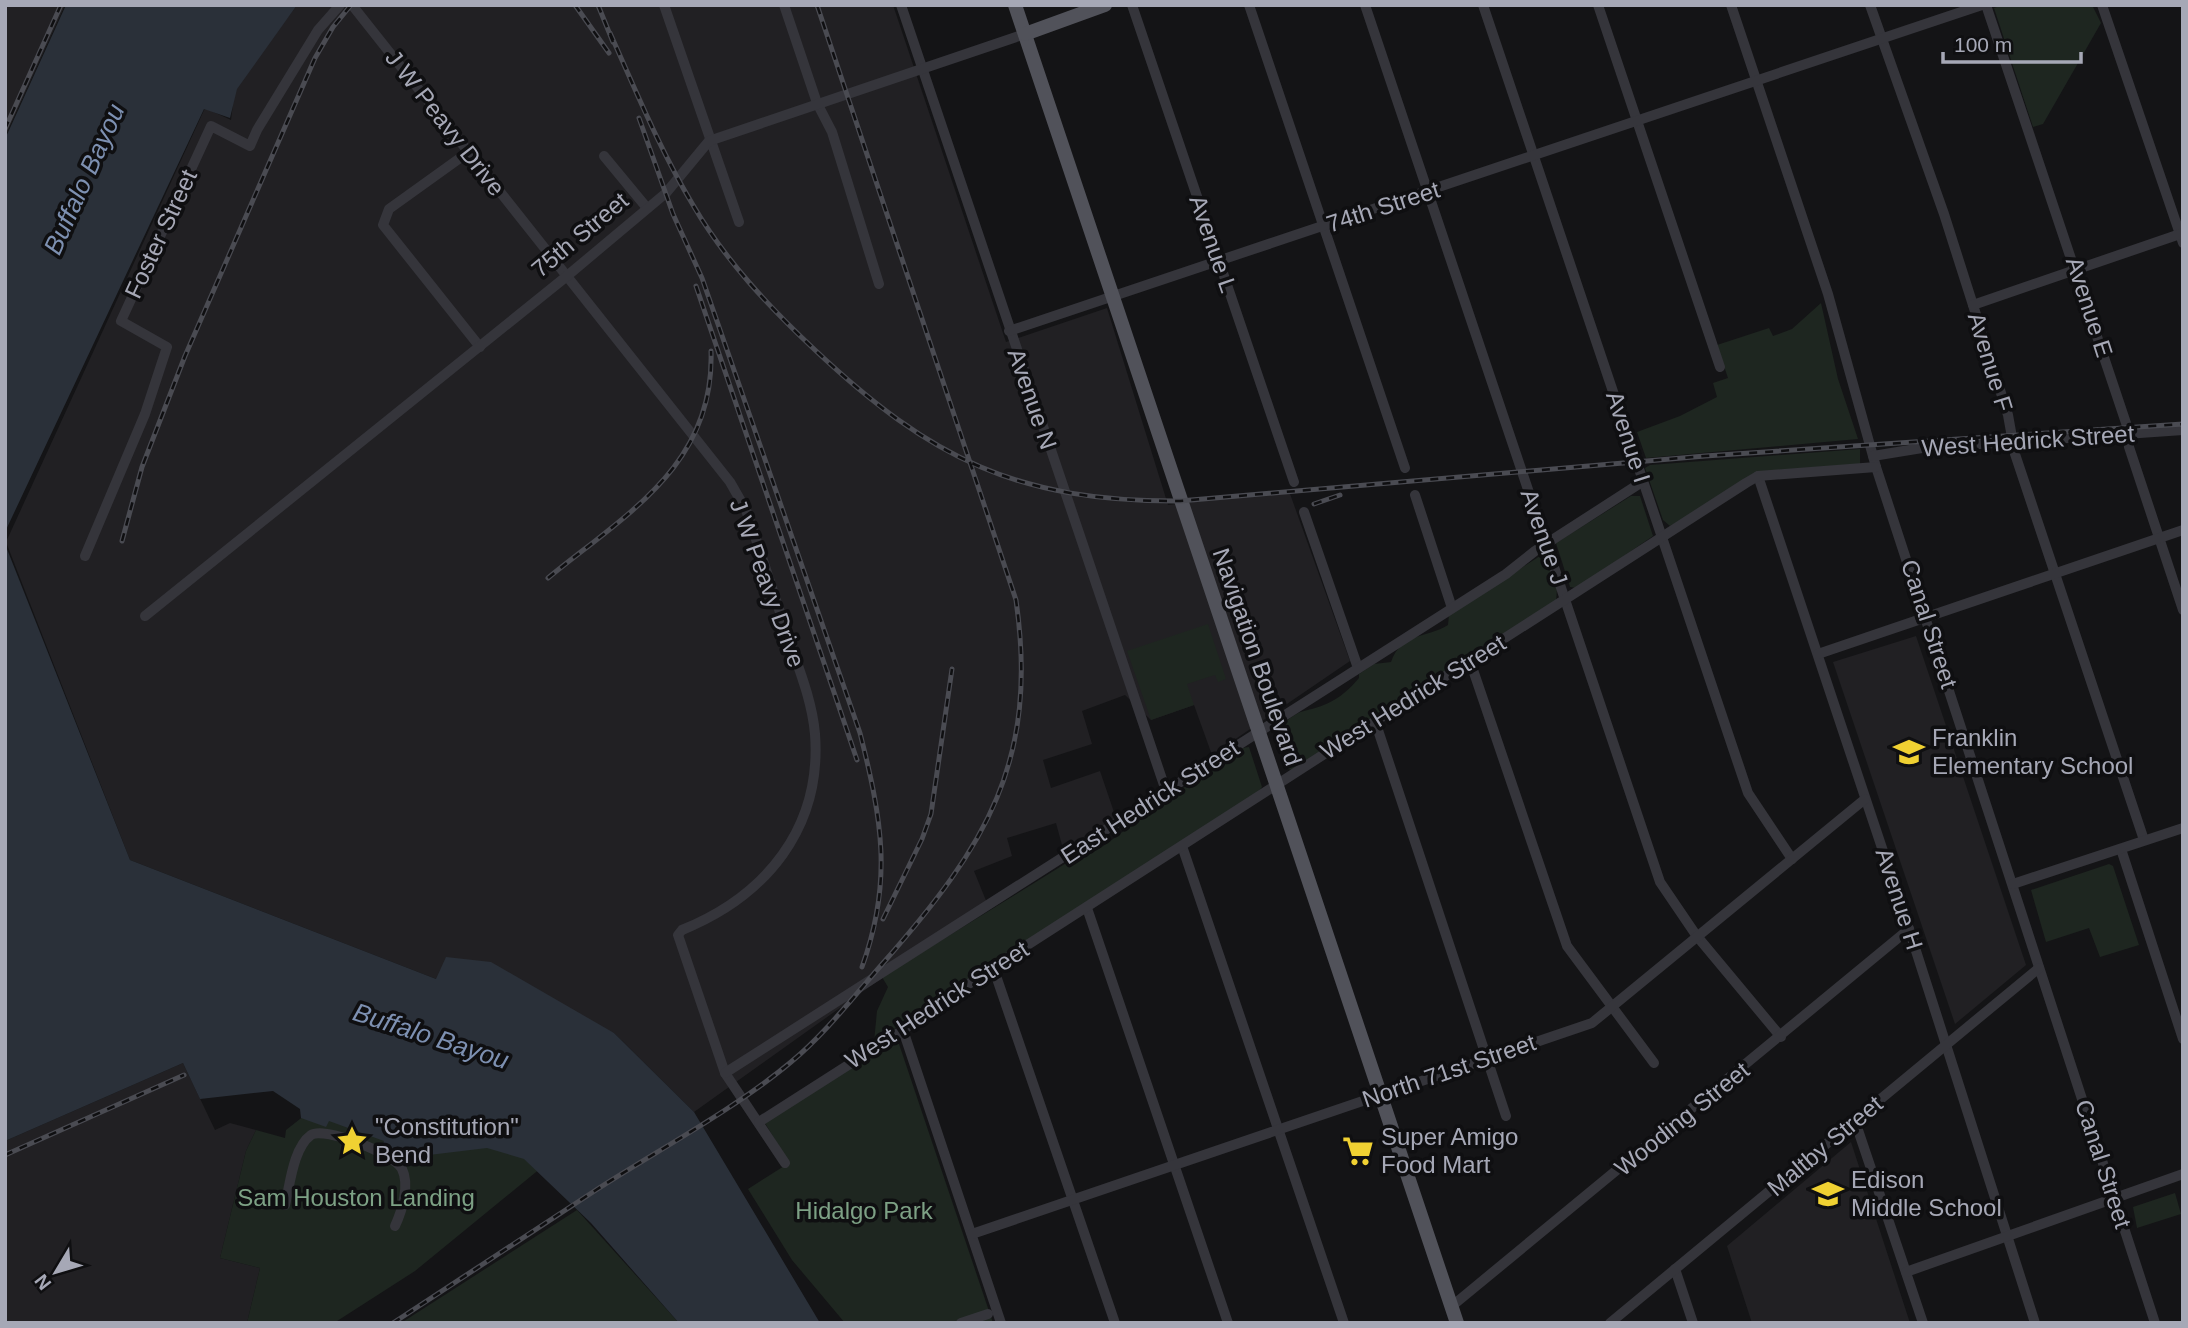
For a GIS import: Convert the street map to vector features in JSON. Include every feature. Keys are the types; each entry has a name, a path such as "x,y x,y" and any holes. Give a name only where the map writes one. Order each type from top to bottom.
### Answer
{"main road":[{"name":"Navigation Boulevard","path":"1015,5 1457,1323"},
{"path":"1025,34 1105,5"}],"street":[{"name":"Foster Street","path":"85,556 145,414 167,347 121,321 211,126 250,146 318,30 340,5"},
{"name":"J W Peavy Drive","path":"352,5 730,482 746,510 807,696 814,731 816,761 806,813 784,853 738,902 682,930 678,935 725,1073 785,1163"},
{"path":"664,5 739,222"},
{"path":"784,5 817,103 832,132 879,284"},
{"name":"Avenue N","path":"901,5 1166,791"},
{"name":"Avenue L","path":"1132,5 1294,482"},
{"path":"1249,5 1405,468"},
{"name":"Avenue J","path":"1365,5 1660,882 1696,935 1781,1037"},
{"name":"Avenue I","path":"1483,5 1748,793 1792,859"},
{"path":"1598,5 1720,367"},
{"name":"Canal Street","path":"1731,5 1828,293 1874,461 2155,1323"},
{"name":"Avenue F","path":"1870,5 1973,305 2054,572 2144,840"},
{"name":"74th Street","path":"1009,331 1112,299 1984,5"},
{"name":"Avenue E","path":"1984,5 2077,268 2129,447 2183,610"},
{"path":"1973,305 2077,268 2182,237 2102,5"},
{"path":"709,141 1025,34"},
{"name":"75th Street","path":"145,616 567,276 666,192 709,141"},
{"path":"467,153 389,209 383,222 480,347"},
{"path":"604,156 647,208"},
{"name":"West Hedrick Street","path":"758,1122 1276,784 1662,538 1694,514 1758,476 1874,461 1922,448 2183,430"},
{"name":"Avenue H","path":"1758,476 1909,929 2035,1323"},
{"name":"East Hedrick Street","path":"725,1073 1506,574 1547,543 1642,482"},
{"path":"1415,495 1452,608"},
{"path":"1304,512 1358,668"},
{"path":"1818,654 2183,530"},
{"path":"1470,661 1567,946 1654,1063"},
{"path":"1374,721 1506,1116"},
{"name":"North 71st Street","path":"972,1234 1592,1023 1696,935 1866,799"},
{"path":"2013,884 2183,828"},
{"path":"1182,846 1344,1323"},
{"path":"2121,849 2183,1038"},
{"path":"1087,908 1228,1323"},
{"name":"Wooding Street","path":"1452,1306 1909,929"},
{"path":"993,967 1115,1323"},
{"name":"Maltby Street","path":"1610,1323 2039,968"},
{"path":"902,1030 1001,1323"},
{"path":"1855,1121 1923,1323"},
{"path":"285,1205 304,1143 312,1134 326,1132 394,1158 403,1170 405,1189 395,1226"},
{"path":"1906,1272 2183,1174"},
{"path":"1675,1269 1693,1323"},
{"path":"961,1323 988,1314"}],"shaded area":[{"path":"5,5 65,5 5,137"},
{"path":"297,5 893,5 1006,342 1107,308 1168,505 1289,491 1350,661 1212,755 1194,705 1151,720 1125,695 1082,711 1092,744 1043,760 1051,788 1100,771 1116,818 1073,847 1062,845 1056,823 1007,838 1012,856 974,871 987,903 694,1112 614,1033 436,979 130,860 6,542 205,108 231,120 235,88"},
{"name":"Franklin Elementary School","path":"1916,636 2026,965 1955,1024 1833,662"},
{"path":"183,1063 215,1130 230,1123 256,1130 246,1151 220,1258 260,1268 247,1323 5,1323 5,1141"},
{"name":"Edison Middle School","path":"1851,1142 1910,1323 1752,1323 1727,1246"}],"green space":[{"path":"2002,5 2092,5 2101,23 2043,124 2033,127 1994,8"},
{"path":"1821,303 1838,379 1858,439 1646,458 1637,432 1680,416 1717,397 1713,383 1728,378 1717,345 1769,328 1773,336 1792,329"},
{"path":"1860,449 1860,464 1770,472 1670,526 1663,520 1645,468 1650,465"},
{"path":"1631,496 1640,496 1653,536 1577,588 1570,587 1556,543"},
{"path":"1540,556 1545,558 1557,589 1556,602 1293,770 1288,769 1275,728 1297,714 1341,696 1359,678 1359,674 1374,664 1391,662 1395,653 1408,641 1448,625 1449,615"},
{"path":"1208,624 1226,679 1218,682 1215,675 1187,684 1194,705 1151,720 1127,651"},
{"path":"1249,747 1262,787 1255,796 874,1042 877,1011 888,987 882,977 1068,862 1102,847 1164,799 1191,784 1196,785 1212,767 1242,748"},
{"path":"2109,864 2113,866 2139,945 2100,957 2089,928 2046,942 2031,890"},
{"name":"Hidalgo Park","path":"890,1042 899,1044 993,1323 845,1323 792,1260 748,1189 789,1163 765,1123"},
{"name":"Sam Houston Landing","path":"333,1093 547,1163 415,1271 334,1323 247,1323 260,1268 220,1258 246,1151 256,1130 285,1138 286,1130"},
{"path":"2175,1193 2181,1214 2137,1228 2133,1207"},
{"path":"577,1210 679,1323 401,1323"}],"water":[{"name":"Buffalo Bayou","path":"66,5 297,5 237,89 230,118 204,109 5,532 5,139"},
{"name":"Buffalo Bayou","path":"5,544 130,860 436,979 446,957 491,962 614,1033 694,1112 820,1323 679,1323 591,1223 524,1159 487,1148 404,1158 381,1149 384,1141 329,1121 326,1127 301,1118 300,1109 273,1091 200,1099 183,1063 5,1141"}],"railway":[{"path":"5,129 61,5"},
{"path":"122,541 142,467 185,356 315,58 333,27 351,5"},
{"path":"575,5 609,53"},
{"path":"598,5 613,42"},
{"path":"393,1323 596,1190 721,1113 804,1051 920,920 951,879 977,839 997,798 1011,755 1019,708 1021,657 1016,600 817,5"},
{"path":"610,33 659,142 693,205 719,245 765,300 857,388 898,420 939,446 980,467 1024,482 1071,493 1123,499 1180,501 1705,456 2183,424"},
{"path":"639,118 673,214 702,278 860,733 874,794 881,850 878,906 862,967"},
{"path":"696,286 857,760"},
{"path":"548,578 635,508 682,456 698,426 708,391 711,351"},
{"path":"1314,504 1340,495"},
{"path":"883,919 922,839 931,814 952,669"},
{"path":"5,1155 184,1075"}],"place":[{"name":"Franklin Elementary School","path":"1909,752"},
{"name":"\"Constitution\" Bend","path":"352,1141"},
{"name":"Super Amigo Food Mart","path":"1358,1151"},
{"name":"Edison Middle School","path":"1828,1194"}]}
